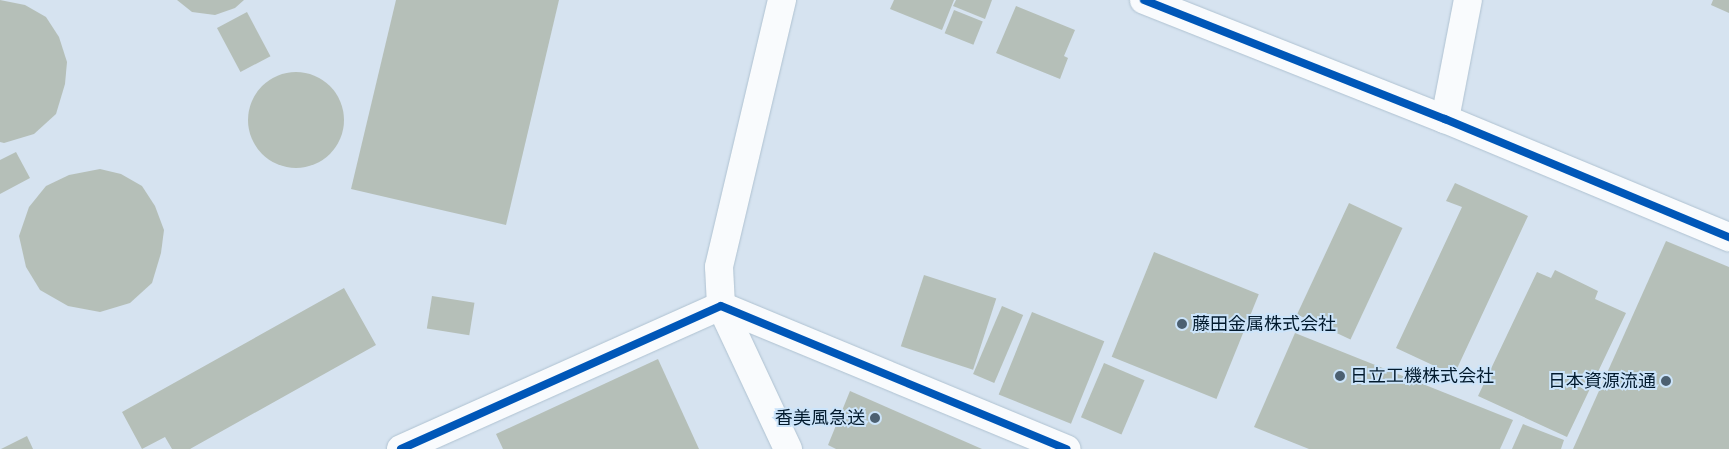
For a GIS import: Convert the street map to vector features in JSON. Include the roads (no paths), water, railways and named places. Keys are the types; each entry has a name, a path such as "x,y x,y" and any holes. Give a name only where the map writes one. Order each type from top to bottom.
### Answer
{"street":[{"path":"782,0 729,213 719,267 721,306 788,449"},
{"path":"1144,0 1445,119 1729,237"},
{"path":"1445,119 1468,0"},
{"path":"401,449 721,306 1067,449"}],"place":[{"name":"藤田金属株式会社","path":"1182,324"},
{"name":"日立工機株式会社","path":"1340,376"},
{"name":"日本資源流通","path":"1666,381"},
{"name":"香美風急送","path":"875,418"}]}
